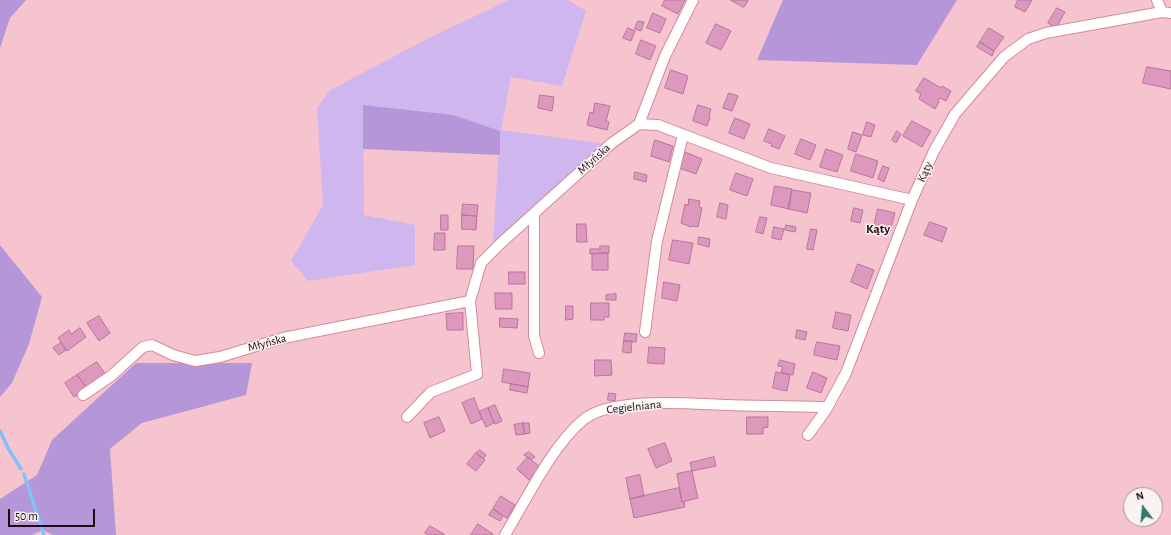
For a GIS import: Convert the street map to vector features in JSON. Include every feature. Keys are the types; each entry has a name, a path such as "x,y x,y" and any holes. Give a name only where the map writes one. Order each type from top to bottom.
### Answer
{"street":[{"path":"693,0 665,56 638,124 658,125 771,168 912,200 846,373 827,407 808,435"},
{"path":"1156,0 1167,12"},
{"name":"Kąty","path":"912,200 934,151 955,114 1004,57 1028,39 1046,33 1167,12"},
{"name":"Młyńska","path":"407,416 431,392 477,374 470,301 481,264 612,143 638,124"},
{"path":"645,332 657,241 683,135"},
{"path":"534,214 534,336 539,353"},
{"name":"Młyńska","path":"83,395 111,376 143,347 152,345 173,355 195,361 214,358 283,338 470,301"},
{"name":"Cegielniana","path":"505,535 546,466 569,433 595,412 631,405 660,404 827,407"}],"shaded area":[{"path":"0,0 26,0 10,18 0,48"},
{"path":"509,0 568,0 586,11 562,86 511,77 501,130 606,144 493,244 500,131 363,105 364,215 415,225 415,265 308,281 291,261 323,205 317,108 330,90 437,34"},
{"path":"783,0 957,0 917,65 757,60"},
{"path":"363,105 453,115 500,131 500,155 363,149"},
{"path":"0,245 42,297 29,344 12,383 0,397"},
{"path":"136,363 252,363 246,395 142,423 110,449 116,535 53,535 43,530 32,535 0,535 0,499 37,475 52,440"}],"building":[{"path":"665,0 685,0 678,14 662,6"},
{"path":"731,0 748,0 743,7"},
{"path":"1018,0 1032,0 1025,12 1015,7"},
{"path":"1057,8 1065,12 1056,28 1048,23"},
{"path":"653,13 666,19 660,33 647,28"},
{"path":"638,21 644,22 641,31 635,29"},
{"path":"716,24 731,31 721,50 706,43"},
{"path":"628,28 635,31 631,41 623,38"},
{"path":"989,28 1004,37 994,51 980,42"},
{"path":"641,40 656,46 650,60 636,54"},
{"path":"980,42 994,51 992,56 977,47"},
{"path":"1147,67 1171,71 1171,89 1143,83"},
{"path":"671,70 688,76 683,94 665,88"},
{"path":"924,78 941,88 942,86 951,91 946,101 940,98 935,109 919,99 921,94 916,91"},
{"path":"729,93 738,96 732,111 723,108"},
{"path":"540,95 554,97 552,111 538,108"},
{"path":"595,103 610,106 606,121 609,122 607,130 587,125 590,112 593,113"},
{"path":"698,105 711,109 707,126 693,121"},
{"path":"735,118 750,124 744,139 729,133"},
{"path":"912,121 931,131 922,147 903,136"},
{"path":"867,122 875,125 871,137 863,135"},
{"path":"769,129 785,136 779,149 764,141"},
{"path":"897,131 901,134 896,143 892,140"},
{"path":"853,132 862,135 856,152 848,149"},
{"path":"801,139 816,145 810,160 795,154"},
{"path":"655,140 673,146 669,162 651,156"},
{"path":"826,149 843,155 837,172 820,167"},
{"path":"685,152 702,159 696,174 679,168"},
{"path":"856,154 878,161 873,178 851,171"},
{"path":"883,166 889,168 884,182 878,179"},
{"path":"635,172 647,175 646,182 634,179"},
{"path":"736,173 753,179 747,196 730,190"},
{"path":"775,186 792,189 789,209 771,205"},
{"path":"792,190 811,193 807,213 788,209"},
{"path":"689,199 700,201 699,207 702,208 698,227 691,227 681,223 685,204 688,205"},
{"path":"720,203 728,205 726,219 717,217"},
{"path":"463,204 478,205 477,216 462,215"},
{"path":"854,208 863,210 860,223 851,221"},
{"path":"878,209 895,213 890,231 874,226"},
{"path":"441,215 448,215 448,230 441,230"},
{"path":"462,215 477,216 476,230 462,229"},
{"path":"760,217 767,218 763,234 756,232"},
{"path":"930,222 947,228 942,242 924,235"},
{"path":"577,224 586,224 587,242 577,242"},
{"path":"786,225 796,227 795,232 785,230"},
{"path":"774,227 784,229 781,240 772,238"},
{"path":"811,229 817,230 813,250 807,249"},
{"path":"435,233 445,233 445,250 434,250"},
{"path":"699,237 710,239 709,247 698,244"},
{"path":"673,240 693,243 689,264 669,260"},
{"path":"458,246 474,246 473,269 457,269"},
{"path":"600,246 609,246 609,253 590,254 590,249 600,249"},
{"path":"608,253 608,270 592,270 592,254"},
{"path":"858,264 874,270 867,289 851,282"},
{"path":"509,272 525,272 525,284 509,284"},
{"path":"664,282 680,285 677,301 662,298"},
{"path":"495,293 512,293 512,309 496,309"},
{"path":"616,294 616,300 606,300 606,295"},
{"path":"591,303 609,303 609,317 604,317 604,320 591,320"},
{"path":"566,306 573,306 573,319 566,320"},
{"path":"836,312 851,315 848,331 833,328"},
{"path":"463,313 463,330 447,330 446,314"},
{"path":"99,316 110,333 99,341 87,323"},
{"path":"500,318 518,319 517,328 500,327"},
{"path":"80,328 86,337 67,351 58,338 69,330 71,334"},
{"path":"797,330 807,332 805,340 796,338"},
{"path":"625,333 637,334 636,342 624,341"},
{"path":"624,341 632,341 631,353 623,352"},
{"path":"817,342 840,346 837,360 814,355"},
{"path":"61,343 66,350 59,355 53,348"},
{"path":"649,347 665,348 664,364 648,363"},
{"path":"595,360 611,360 612,375 595,376"},
{"path":"780,360 795,364 793,375 781,372 783,367 778,366"},
{"path":"97,362 106,375 87,388 77,375"},
{"path":"504,369 530,373 528,387 502,382"},
{"path":"776,372 790,375 787,391 773,388"},
{"path":"813,372 827,378 821,393 807,388"},
{"path":"77,375 87,388 74,397 65,383"},
{"path":"511,384 528,387 527,393 510,390"},
{"path":"609,393 616,394 615,401 608,400"},
{"path":"474,398 482,419 471,424 462,403"},
{"path":"495,405 502,421 495,424 488,408"},
{"path":"488,408 494,423 486,427 479,412"},
{"path":"439,417 445,431 430,438 424,423"},
{"path":"747,417 768,417 768,427 763,428 763,434 747,434"},
{"path":"523,423 525,434 516,435 514,425"},
{"path":"523,423 529,423 530,433 525,434"},
{"path":"665,443 672,461 656,468 648,449"},
{"path":"480,450 486,455 483,459 476,453"},
{"path":"529,452 535,457 531,460 524,455"},
{"path":"476,453 485,460 476,471 467,464"},
{"path":"528,457 540,467 529,480 517,469"},
{"path":"714,457 716,466 692,471 690,463"},
{"path":"692,471 698,498 682,502 677,474"},
{"path":"640,475 644,496 630,499 626,478"},
{"path":"679,488 682,502 684,501 685,507 634,518 630,499"},
{"path":"501,496 515,505 507,518 493,509"},
{"path":"493,509 503,516 500,521 489,515"},
{"path":"478,524 493,534 493,535 471,535"},
{"path":"430,526 444,535 428,535 425,533"}],"waterway":[{"path":"0,431 8,448 21,469"},
{"path":"24,474 44,535"}],"district":[{"name":"Kąty","path":"878,229"}]}
